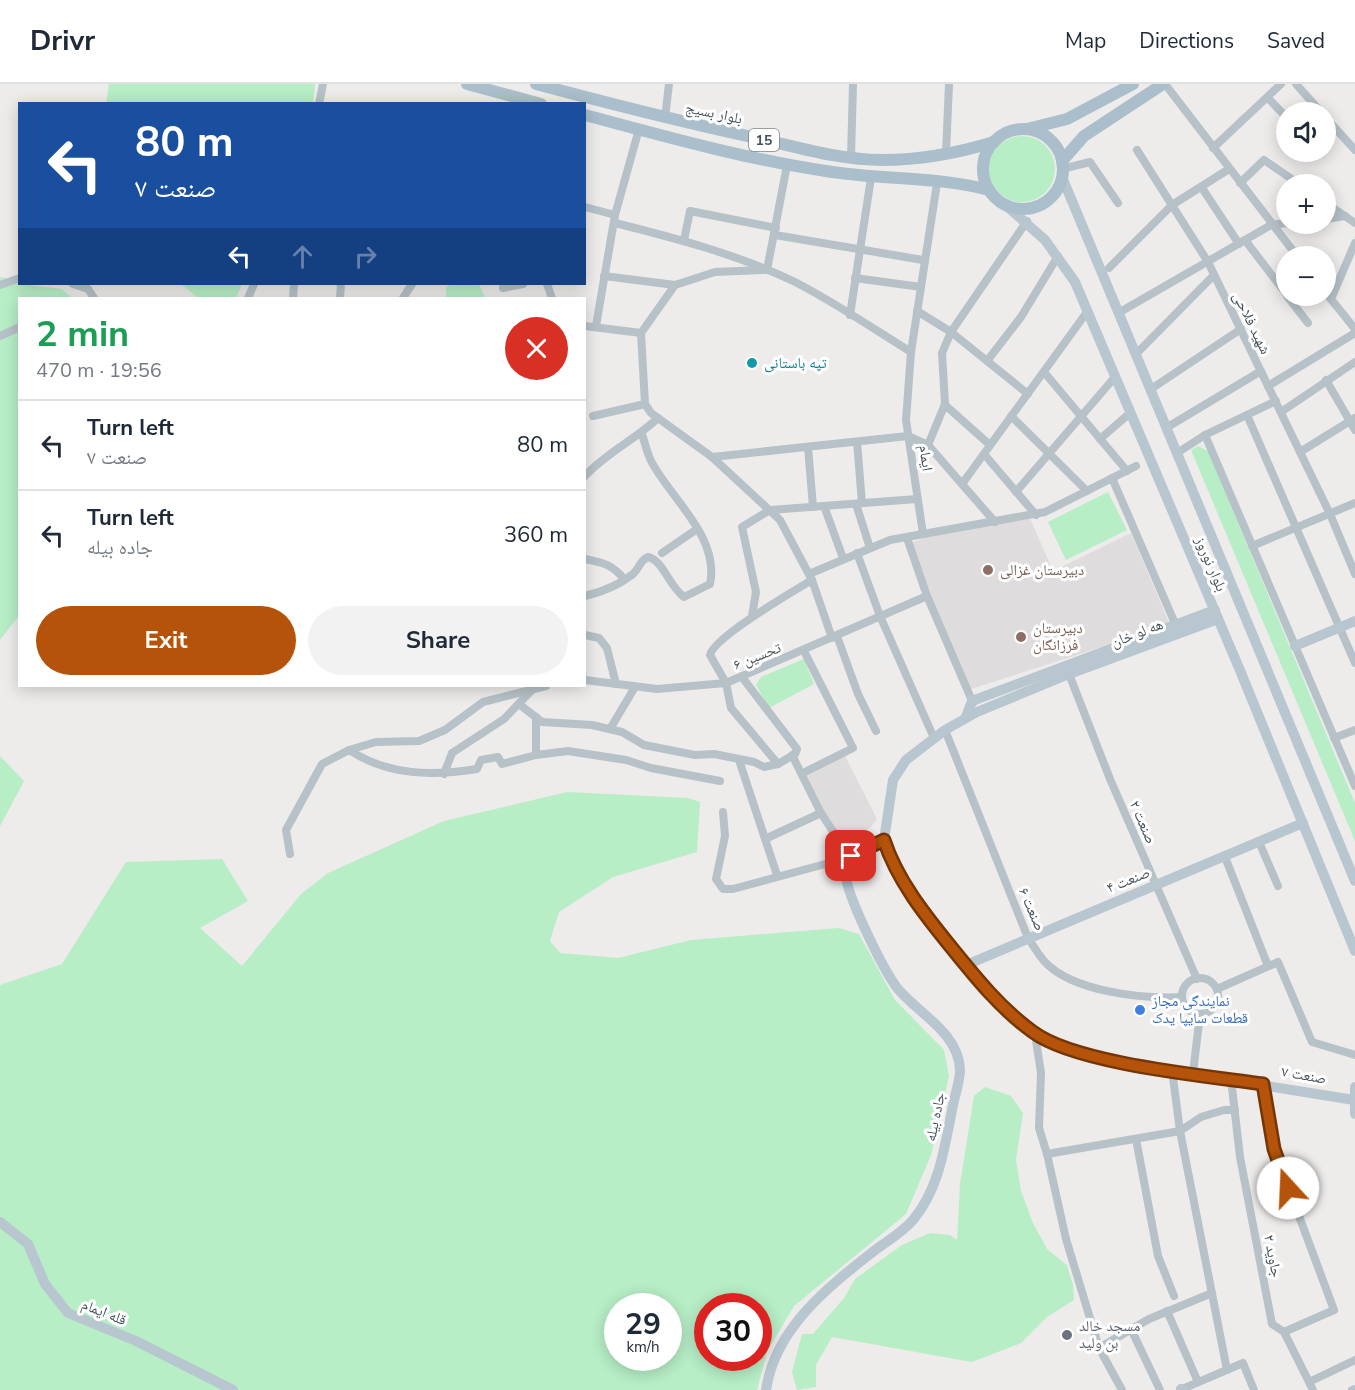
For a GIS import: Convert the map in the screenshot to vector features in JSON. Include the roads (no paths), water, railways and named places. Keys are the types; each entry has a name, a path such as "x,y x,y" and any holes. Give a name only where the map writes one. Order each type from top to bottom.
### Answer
{"main road":[{"path":"467,84 534,102"},
{"name":"بلوار بسیج","path":"536,84 665,118 852,158 884,160 946,153 994,141"},
{"name":"15","path":"994,141 1014,130 1072,117 1133,84"},
{"path":"994,141 984,160 984,181 989,190 1010,209 1038,206 1049,199 1057,189 1062,169 1084,136 1164,84"},
{"name":"15","path":"586,115 787,165 871,178 989,190"},
{"path":"1072,117 1070,122 1074,132 1084,136"},
{"path":"1026,129 1036,132 1053,143 1062,169"},
{"path":"884,160 884,178"}],"street":[{"path":"319,102 323,84"},
{"path":"665,118 669,84"},
{"path":"852,158 853,84"},
{"path":"946,153 949,84"},
{"path":"1164,84 1289,246"},
{"path":"1213,148 1281,84"},
{"path":"1296,84 1312,102"},
{"path":"1268,98 1276,106"},
{"path":"596,326 615,219 639,129"},
{"path":"1336,129 1355,150"},
{"name":"شهید فلاحی","path":"1137,150 1208,262 1330,514 1355,574"},
{"path":"1240,183 1264,160 1284,174"},
{"path":"1062,169 1090,162 1118,203"},
{"path":"767,270 787,165"},
{"name":"بلوار نوروز","path":"1062,169 1355,881"},
{"path":"1109,268 1173,205 1229,169"},
{"path":"850,315 871,178"},
{"name":"ایمام","path":"923,534 906,420 911,352 923,260 937,183"},
{"path":"1202,188 1242,242 1276,282"},
{"path":"586,207 767,270 795,283 911,352"},
{"name":"بلوار نوروز","path":"1010,209 1027,221 1058,256 1075,282 1355,951"},
{"path":"1336,210 1355,224"},
{"path":"684,240 690,212 860,250 923,260"},
{"path":"1336,217 1345,216"},
{"path":"928,445 945,405 942,353 951,332 978,288 1027,221"},
{"path":"1120,312 1271,225 1276,224"},
{"path":"1336,280 1355,243"},
{"path":"987,361 1020,317 1058,256"},
{"path":"604,276 675,285 716,272 767,270"},
{"path":"1137,353 1214,276"},
{"path":"855,278 921,287"},
{"path":"0,285 18,279"},
{"path":"76,285 88,289 93,297"},
{"path":"503,288 518,285"},
{"path":"675,285 641,333 645,404 658,418 712,457 780,520 811,577 858,694 876,731"},
{"path":"1295,306 1308,323"},
{"path":"1268,386 1355,331 1336,306"},
{"path":"917,311 951,332 1028,394"},
{"path":"962,484 1087,312"},
{"path":"586,326 641,333"},
{"path":"0,336 18,328"},
{"path":"1154,387 1241,329"},
{"path":"1281,412 1355,362"},
{"path":"1171,425 1261,371"},
{"path":"1044,372 1127,471"},
{"path":"1016,492 1115,377"},
{"path":"1326,380 1353,420 1355,430"},
{"path":"1177,453 1205,435 1276,401"},
{"path":"593,416 645,404"},
{"path":"945,405 990,445"},
{"path":"1100,439 1130,413"},
{"path":"1247,415 1355,663"},
{"path":"1011,416 1087,491"},
{"path":"586,475 610,452 642,434 658,418"},
{"path":"1300,452 1353,420"},
{"path":"586,596 602,592 633,574 641,560 653,558 661,564 675,591 684,597 710,584 713,568 710,556 697,530 651,459 642,434"},
{"path":"1205,435 1355,786"},
{"path":"712,457 908,436 928,445 995,522"},
{"path":"857,442 859,503 870,548"},
{"path":"808,447 813,507"},
{"path":"984,454 1036,515"},
{"path":"778,764 731,708 726,683 710,655 712,650 752,616 811,577 857,552 890,540 1036,515 1136,466"},
{"path":"1112,478 1177,629"},
{"path":"752,616 756,592 742,527 770,510 917,499"},
{"path":"1252,546 1355,503"},
{"path":"824,506 843,558"},
{"path":"662,553 697,530"},
{"path":"907,538 927,596 975,707 1216,615"},
{"path":"857,552 880,616 934,738"},
{"path":"586,559 603,562 617,570 624,579"},
{"name":"تحسین ۶","path":"586,680 657,689 726,683 927,596"},
{"path":"1295,646 1355,621"},
{"name":"هه لو خان","path":"945,730 966,717 975,707 1069,674 1177,629"},
{"path":"586,635 599,638 607,648 616,684"},
{"path":"803,773 853,748 804,651"},
{"name":"صنعت ۲","path":"1069,674 1197,979"},
{"path":"519,704 542,722 610,729 622,732 644,745 694,755 714,754 754,762 764,767 778,764 797,752 796,746 742,677"},
{"path":"290,854 286,830 322,764 349,750 376,742 419,741 445,730 483,702 542,687"},
{"path":"610,729 635,687"},
{"path":"444,774 452,753 504,719 533,689"},
{"path":"536,717 536,755"},
{"path":"723,812 725,836 716,879 723,889 851,856 884,840 893,780 906,760 945,730"},
{"name":"صنعت ۶","path":"945,730 1028,938 1045,962 1069,977 1097,989 1155,998 1182,996"},
{"path":"1334,738 1355,730"},
{"path":"349,750 369,763 401,771 444,774 477,770 481,760 498,757 502,765 536,755 579,753 626,760 651,768 720,781"},
{"path":"792,755 821,813 843,847"},
{"path":"740,760 777,875"},
{"path":"765,838 821,813"},
{"name":"صنعت ۴","path":"966,965 1303,823"},
{"name":"صنعت ۷","path":"884,840 892,863 922,910 1002,1006 1035,1034 1067,1047 1118,1062 1354,1100"},
{"path":"1259,842 1278,886"},
{"name":"جاده بیله","path":"766,1390 768,1375 779,1348 812,1304 825,1289 913,1220 933,1190 960,1070 957,1053 942,1030 897,988 857,913 846,875 851,856"},
{"path":"1225,856 1268,966"},
{"path":"1217,989 1278,962 1312,1042 1355,1055"},
{"path":"1197,979 1211,982 1217,989 1218,997 1214,1008 1200,1014 1186,1008 1182,996 1186,986 1197,979"},
{"path":"1193,1073 1200,1014"},
{"path":"1035,1034 1041,1073 1039,1128 1066,1239 1099,1348 1122,1390"},
{"path":"1172,1070 1180,1131 1227,1370"},
{"name":"جاوید ۲","path":"1231,1079 1240,1157 1272,1324 1284,1332 1313,1390"},
{"path":"1263,1084 1274,1149 1334,1311 1284,1332"},
{"path":"1355,1087 1355,1114"},
{"path":"1047,1154 1180,1131 1202,1117 1224,1110 1234,1110"},
{"path":"1136,1139 1158,1256 1173,1296"},
{"name":"قله ایمام","path":"0,1222 28,1244 45,1284 68,1313 136,1341 233,1390"},
{"path":"1099,1348 1167,1311 1212,1293"},
{"path":"1167,1311 1198,1382"},
{"path":"1131,1329 1160,1390"},
{"path":"1309,1382 1355,1360"},
{"path":"1181,1390 1243,1363 1254,1390"}],"place":[{"name":"تپه باستانی","path":"752,363"},
{"name":"دبیرستان غزالی","path":"988,570"},
{"name":"دبیرستان فرزانگان","path":"1021,637"},
{"name":"نمایندگی مجاز قطعات سایپا یدک","path":"1140,1010"},
{"name":"مسجد خالد بن ولید","path":"1067,1335"}]}
